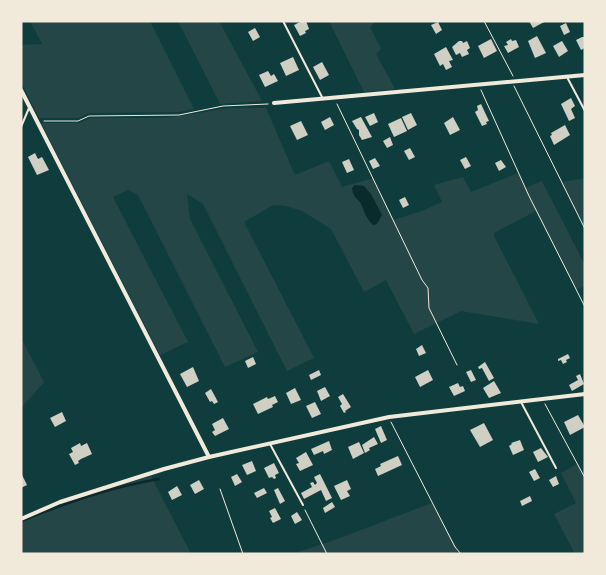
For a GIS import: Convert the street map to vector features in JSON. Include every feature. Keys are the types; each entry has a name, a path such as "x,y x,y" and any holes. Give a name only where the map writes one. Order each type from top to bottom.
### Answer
{"street":[{"path":"274,104 585,75"},
{"path":"21,90 209,457"},
{"path":"21,519 33,512 68,499 164,469 209,457 389,417 585,394"}],"lane":[{"path":"283,21 324,100"},
{"path":"568,77 585,111"},
{"path":"21,126 30,107"},
{"path":"520,401 556,468"},
{"path":"270,444 303,505"}],"path":[{"path":"484,21 585,229"},
{"path":"478,85 528,196 585,307"},
{"path":"335,99 422,280 428,288 429,308 457,365"},
{"path":"36,121 78,121 89,116 179,115 223,106 274,104"},
{"path":"542,399 585,478"},
{"path":"389,417 455,547 461,554"},
{"path":"220,489 243,554"},
{"path":"303,505 327,554"}],"shaded area":[{"path":"30,21 150,21 194,109 179,112 90,113 78,118 39,118 21,82 21,45 42,44"},
{"path":"178,21 219,21 262,101 220,104"},
{"path":"329,21 376,21 370,27 381,49 376,54 395,89 364,92"},
{"path":"230,108 266,108 295,175 329,161 342,187 373,178 394,220 442,202 434,185 463,177 471,192 518,173 525,188 542,181 585,265 585,286 576,290 536,211 494,233 494,236 539,324 461,311 414,334 386,280 364,292 331,229 302,211 286,206 273,205 244,222 314,358 287,371 203,204 187,194 190,219 258,352 225,367 138,195 128,190 113,197 188,342 160,355 41,123 79,123 91,118 166,118"},
{"path":"585,178 585,229 562,182"},
{"path":"355,185 364,186 371,194 382,215 377,224 373,225 365,214 361,203 354,194 352,188"},
{"path":"21,338 44,382 21,408"},
{"path":"577,464 585,478 585,554 575,554 554,514 576,503 561,473"},
{"path":"151,476 191,554 21,554 21,521 62,505"},
{"path":"432,503 458,550 454,554 299,554 298,552 349,535"}],"building":[{"path":"306,21 309,29 300,36 294,25"},
{"path":"529,21 546,21 533,28"},
{"path":"438,22 442,30 436,34 431,25"},
{"path":"566,23 570,32 564,35 560,26"},
{"path":"255,28 260,37 253,41 248,32"},
{"path":"537,36 546,53 535,58 528,41"},
{"path":"585,37 585,48 581,50 576,40"},
{"path":"491,39 497,51 484,58 478,46"},
{"path":"511,39 512,41 516,40 519,47 508,53 504,46 508,45 506,42"},
{"path":"459,41 463,43 467,41 470,48 467,50 469,54 462,57 460,53 456,55 452,47"},
{"path":"562,41 568,51 559,57 553,46"},
{"path":"446,47 453,60 449,61 452,67 446,70 443,64 440,66 434,54"},
{"path":"293,57 299,70 286,76 280,63"},
{"path":"322,62 329,75 320,80 313,67"},
{"path":"268,71 271,76 274,74 278,81 265,87 259,75"},
{"path":"571,98 575,106 571,109 575,118 569,121 561,104"},
{"path":"481,104 489,121 482,126 475,112 478,110 477,106"},
{"path":"374,113 378,122 370,126 365,117"},
{"path":"411,113 417,125 408,130 402,117"},
{"path":"330,117 334,125 325,130 321,122"},
{"path":"361,117 372,137 362,140 359,130 352,121"},
{"path":"453,117 460,130 450,135 444,123"},
{"path":"401,118 407,131 394,137 388,124"},
{"path":"301,121 308,135 297,140 290,126"},
{"path":"565,125 570,135 554,145 550,136 552,135 551,133"},
{"path":"390,137 393,145 387,148 383,141"},
{"path":"410,148 415,157 409,160 404,151"},
{"path":"35,153 38,159 42,157 49,170 37,175 28,157"},
{"path":"466,157 471,166 465,169 460,160"},
{"path":"375,158 380,166 373,169 369,161"},
{"path":"349,159 354,170 347,173 342,162"},
{"path":"501,160 506,167 499,171 495,163"},
{"path":"405,197 409,205 403,208 399,200"},
{"path":"422,345 426,353 419,356 416,349"},
{"path":"568,354 570,358 566,360 567,362 563,364 561,360 558,361 558,359"},
{"path":"253,357 256,364 248,368 245,361"},
{"path":"485,362 494,378 489,381 482,368 479,369 478,367"},
{"path":"193,367 199,381 187,387 180,374"},
{"path":"319,370 321,375 311,380 309,375"},
{"path":"428,370 433,380 420,387 415,377"},
{"path":"471,370 476,380 471,382 466,372"},
{"path":"580,374 584,384 572,391 569,385 578,380 576,376"},
{"path":"494,381 501,393 489,398 483,388"},
{"path":"458,383 460,387 463,386 465,391 454,396 449,387"},
{"path":"325,387 330,396 321,401 317,391"},
{"path":"295,388 301,400 291,404 286,393"},
{"path":"211,389 218,402 214,404 212,401 210,402 205,393"},
{"path":"343,394 351,407 344,413 338,397"},
{"path":"275,396 278,402 272,405 273,407 258,414 253,404 267,397 268,399"},
{"path":"315,402 321,414 312,418 306,406"},
{"path":"62,412 66,421 55,427 50,418"},
{"path":"578,415 585,427 570,435 564,422"},
{"path":"223,418 229,429 215,436 212,432 215,430 212,424"},
{"path":"484,423 493,440 480,447 470,430"},
{"path":"381,426 387,440 381,443 375,429"},
{"path":"374,437 378,444 369,448 370,450 365,453 362,445"},
{"path":"520,440 524,450 513,455 509,446 511,443"},
{"path":"329,441 332,450 324,454 323,451 314,455 311,449"},
{"path":"359,442 364,453 353,459 348,447"},
{"path":"80,443 81,446 87,443 92,454 81,459 75,465 69,454 73,452 71,448"},
{"path":"541,448 548,457 538,462 533,452"},
{"path":"306,452 313,465 300,471 296,464 299,463 296,458"},
{"path":"398,456 402,465 378,476 375,469 381,466 380,464"},
{"path":"252,461 256,471 247,475 242,465"},
{"path":"274,463 279,473 275,475 276,478 274,479 272,477 269,478 264,468"},
{"path":"535,469 540,478 534,481 529,472"},
{"path":"21,473 27,485 21,488"},
{"path":"237,474 242,482 235,486 231,477"},
{"path":"320,474 332,498 326,501 321,490 304,499 301,493 312,487 310,483 313,482 315,485 317,483 314,477"},
{"path":"556,476 559,484 553,487 549,480"},
{"path":"199,480 204,489 195,494 190,485"},
{"path":"347,480 351,489 347,491 350,496 341,500 334,486"},
{"path":"177,486 182,495 172,500 168,492"},
{"path":"264,488 267,493 257,498 254,493"},
{"path":"278,488 285,501 280,504 274,490"},
{"path":"530,496 532,501 522,506 520,501"},
{"path":"332,502 335,507 325,513 323,508"},
{"path":"275,508 281,519 273,523 269,511"},
{"path":"297,512 302,520 295,524 291,516"}],"waterway":[{"path":"21,521 89,496 159,479"}]}
